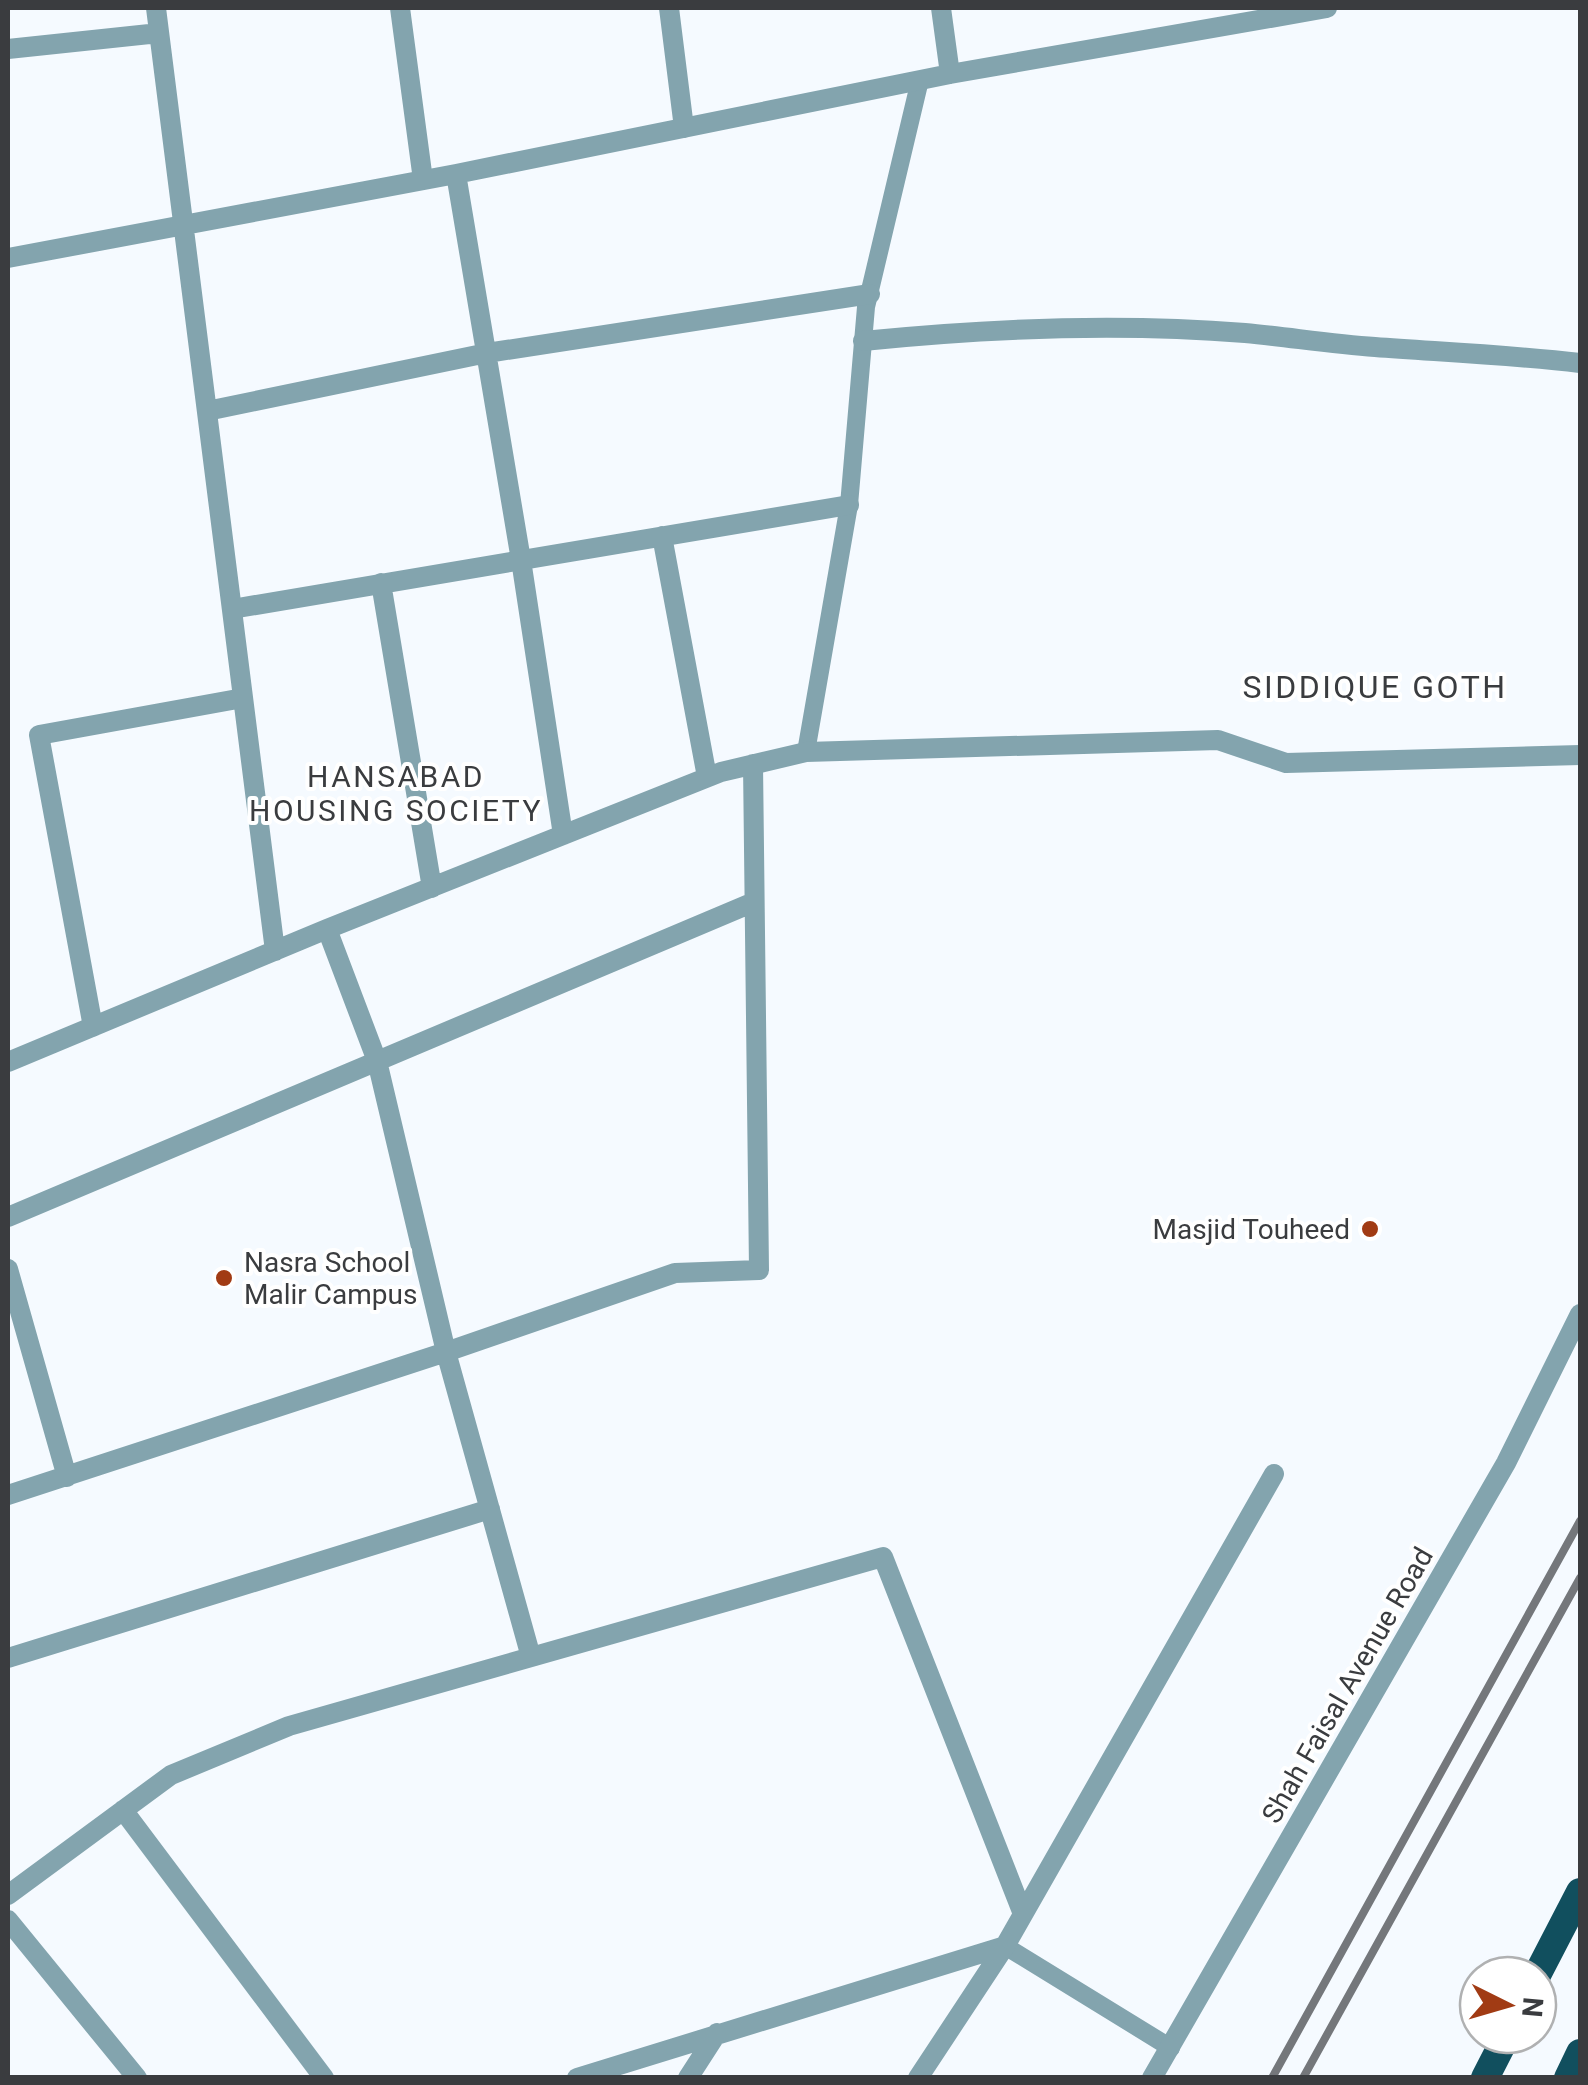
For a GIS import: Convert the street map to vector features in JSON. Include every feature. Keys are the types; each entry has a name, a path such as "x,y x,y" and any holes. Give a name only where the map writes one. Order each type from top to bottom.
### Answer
{"highway":[{"path":"1548,1955 1580,1892"},
{"path":"1568,2078 1580,2053"},
{"path":"1484,2078 1496,2055"}],"street":[{"path":"156,8 275,951"},
{"path":"400,8 423,180"},
{"path":"670,8 684,128"},
{"path":"941,8 950,74"},
{"path":"8,258 456,174 950,74 1319,8"},
{"path":"8,48 159,33"},
{"path":"456,174 521,560 562,835"},
{"path":"207,411 487,353 870,294"},
{"path":"864,342 970,330 1095,327 1244,333 1580,363"},
{"path":"232,608 849,505"},
{"path":"662,536 706,778"},
{"path":"382,584 432,888"},
{"path":"94,1026 39,735 243,698"},
{"path":"8,1062 706,778 806,752 1218,740 1286,762 1580,755"},
{"path":"8,1495 675,1273 759,1270 753,764"},
{"path":"8,1217 754,902"},
{"path":"327,930 377,1061 446,1352 531,1657"},
{"path":"8,1269 13,1308 67,1477"},
{"name":"Shah Faisal Avenue Road","path":"1152,2078 1506,1463 1580,1314"},
{"path":"918,2078 1023,1914 1274,1474"},
{"path":"8,1658 490,1509"},
{"path":"8,1895 171,1774 289,1726 883,1557 1023,1914"},
{"path":"123,1810 324,2078"},
{"path":"8,1920 137,2078"},
{"path":"577,2078 1004,1946"},
{"path":"688,2078 716,2033"}],"lane":[{"path":"806,752 849,505 870,294 920,80"},
{"path":"1004,1946 1170,2048"}],"railway":[{"path":"1272,2078 1580,1521"},
{"path":"1303,2078 1580,1578"}],"place":[{"name":"Masjid Touheed","path":"1370,1229"},
{"name":"Nasra School Malir Campus","path":"224,1278"}],"district":[{"name":"SIDDIQUE GOTH","path":"1375,687"},
{"name":"HANSABAD HOUSING SOCIETY","path":"396,794"}]}
